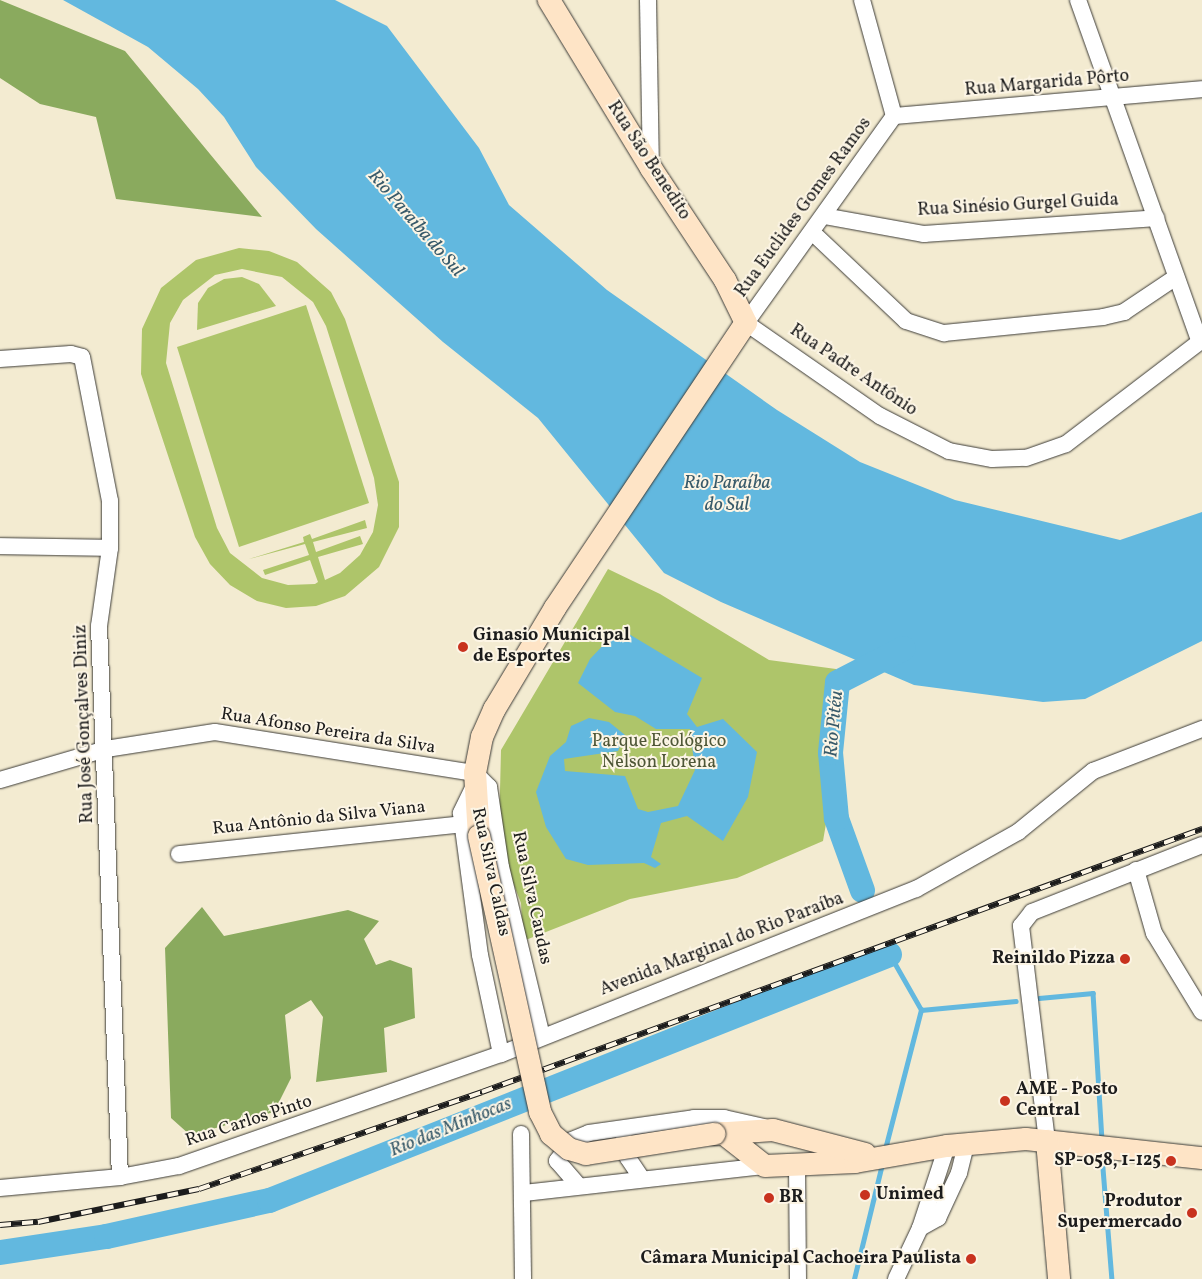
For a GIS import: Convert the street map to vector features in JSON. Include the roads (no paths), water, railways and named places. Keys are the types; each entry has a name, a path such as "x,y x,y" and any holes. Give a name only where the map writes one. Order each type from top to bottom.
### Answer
{"main road":[{"name":"Rua São Benedito","path":"549,0 651,168 722,274 746,323"},
{"name":"Rua Silva Caldas","path":"719,1134 602,1153 578,1153 560,1142 540,1112 471,830 475,780 494,710 587,563 722,364 746,323"},
{"path":"777,1132 780,1166"},
{"path":"719,1134 777,1132 876,1156"},
{"path":"719,1134 780,1166 957,1145 1047,1141 1202,1158"},
{"path":"1047,1141 1059,1279"}],"street":[{"path":"648,0 651,168"},
{"path":"862,0 894,116"},
{"path":"1078,0 1110,100 1201,341"},
{"name":"Rua Margarida Pôrto","path":"894,116 1110,100 1202,89"},
{"name":"Rua Euclides Gomes Ramos","path":"746,323 894,116"},
{"name":"Rua Sinésio Gurgel Guida","path":"824,216 924,234 1156,218"},
{"path":"812,232 906,321 944,333 1103,317 1132,308 1176,277"},
{"name":"Rua Padre Antônio","path":"746,323 880,416 949,451 992,459 1026,458 1066,444 1201,341"},
{"name":"Rua José Gonçalves Diniz","path":"0,359 71,354 85,361 110,501 110,548 99,626 106,749 120,1177"},
{"path":"0,546 110,548"},
{"name":"Avenida Marginal do Rio Paraíba","path":"501,1054 542,1036 916,889 1018,832 1093,771 1202,729"},
{"name":"Rua Afonso Pereira da Silva","path":"0,780 106,749 183,734 230,733 475,780"},
{"name":"Rua Silva Caudas","path":"475,780 489,787 500,867 542,1036"},
{"path":"471,830 480,956 501,1054"},
{"name":"Rua Antônio da Silva Viana","path":"179,854 471,830"},
{"path":"1047,1141 1019,936 1032,912 1202,845"},
{"path":"1176,855 1202,858"},
{"path":"1136,870 1154,933 1202,1012"},
{"name":"Rua Carlos Pinto","path":"0,1188 120,1177 216,1154 501,1054"},
{"path":"578,1185 559,1167 563,1148 580,1136 623,1128 724,1118 777,1132"},
{"path":"623,1128 625,1152 642,1178"},
{"path":"521,1134 524,1193 523,1279"},
{"path":"896,1279 957,1145"},
{"path":"524,1193 642,1178 780,1166 798,1279"}],"water":[{"name":"Rio Paraíba do Sul","path":"63,0 335,0 387,26 479,148 509,205 607,290 777,410 860,462 955,500 1120,540 1202,512 1202,641 1085,699 1043,702 914,685 721,602 664,573 538,418 443,342 316,229 256,167 224,117 198,89 148,47"},
{"path":"629,634 702,678 687,714 697,727 723,719 757,752 748,797 723,841 687,816 661,823 651,857 661,864 655,868 644,863 588,865 566,859 546,827 536,792 550,756 566,742 571,726 589,718 609,722 625,735 618,751 564,759 565,771 625,776 638,809 648,812 678,806 695,770 690,729 656,729 635,716 615,712 578,683 590,659 611,637"}],"waterway":[{"name":"Rio Pitéu","path":"862,890 836,818 830,752 837,682 903,648"},
{"path":"885,1149 921,1010 889,954"},
{"name":"Rio das Minhocas","path":"0,1252 106,1236 269,1200 889,954"},
{"path":"1039,998 1093,993 1102,1139"},
{"path":"921,1010 1016,1001"},
{"path":"1102,1156 1112,1279"},
{"path":"854,1279 882,1164"}],"railway":[{"path":"0,1225 38,1222 199,1189 482,1092 1202,829"}],"place":[{"name":"Ginasio Municipal de Esportes","path":"463,647"},
{"name":"Reinildo Pizza","path":"1125,959"},
{"name":"AME - Posto Central","path":"1005,1101"},
{"name":"SP-058, 1-125","path":"1171,1161"},
{"name":"Unimed","path":"865,1195"},
{"name":"BR","path":"769,1198"},
{"name":"Produtor Supermercado","path":"1192,1213"},
{"name":"Câmara Municipal Cachoeira Paulista","path":"971,1259"}],"park label":[{"name":"Parque Ecológico Nelson Lorena","path":"659,753"}]}
